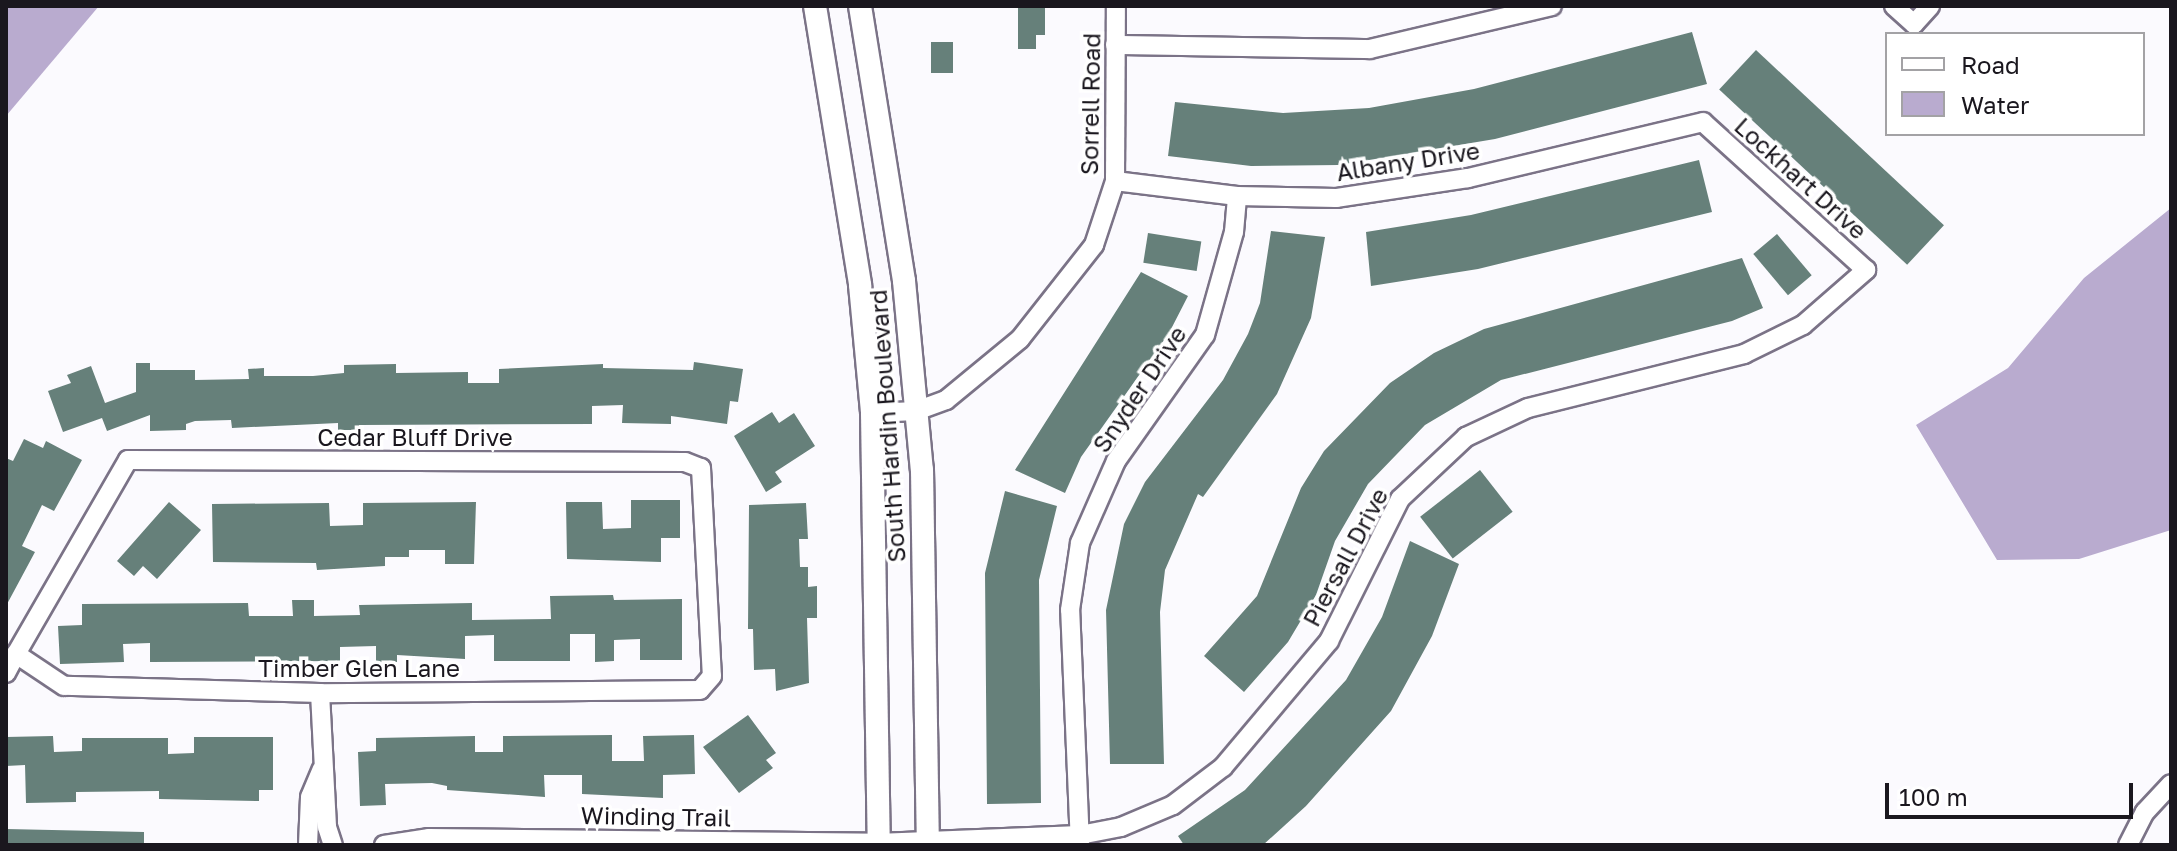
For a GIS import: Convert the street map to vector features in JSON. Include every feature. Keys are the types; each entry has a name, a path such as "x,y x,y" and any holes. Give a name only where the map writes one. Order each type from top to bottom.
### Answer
{"main road":[{"name":"South Hardin Boulevard","path":"815,6 838,128 872,413 879,844"},
{"name":"South Hardin Boulevard","path":"860,6 904,281 916,411 922,499 928,843"}],"street":[{"name":"Sorrell Road","path":"872,413 916,411 946,400 1029,328 1094,245 1115,181 1116,6"},
{"path":"1115,45 1370,49 1552,6"},
{"path":"1894,6 1914,24 1930,6"},
{"name":"Albany Drive","path":"1115,181 1237,196 1336,198 1468,178 1703,122"},
{"name":"Lockhart Drive","path":"1703,122 1866,270"},
{"name":"Snyder Drive","path":"1080,840 1070,610 1080,543 1116,461 1205,335 1234,232 1237,196"},
{"name":"Piersall Drive","path":"928,843 1080,840 1173,805 1223,767 1329,641 1400,499 1466,437 1528,408 1744,354 1803,325 1866,270"},
{"name":"Cedar Bluff Drive","path":"16,654 128,460 685,462 701,468 709,686"},
{"path":"6,673 16,654"},
{"name":"Timber Glen Lane","path":"16,654 64,686 320,693 700,690 709,686"},
{"path":"320,693 323,766 333,845"},
{"path":"308,845 310,797 323,766"},
{"path":"2128,845 2145,812 2171,784"},
{"name":"Winding Trail","path":"384,845 429,838 928,843"}],"water":[{"path":"6,6 99,6 6,116"},
{"path":"2171,208 2171,530 2079,559 1997,560 1916,425 2008,368 2084,278"}],"building":[{"path":"1018,6 1045,6 1045,35 1036,35 1036,49 1018,49"},
{"path":"1692,32 1707,84 1495,139 1339,165 1251,166 1168,156 1175,102 1283,113 1369,108 1474,89"},
{"path":"931,42 953,42 953,73 931,73"},
{"path":"1756,50 1944,225 1907,265 1719,89"},
{"path":"1699,160 1712,212 1478,269 1371,286 1366,232 1471,215"},
{"path":"1271,231 1325,237 1311,318 1277,394 1203,497 1198,494 1165,570 1160,612 1164,764 1110,764 1106,610 1124,524 1145,482 1223,380 1248,334 1260,303"},
{"path":"1148,233 1201,241 1197,271 1143,263"},
{"path":"1777,234 1812,275 1788,295 1753,254"},
{"path":"1742,258 1763,308 1732,321 1501,380 1425,425 1368,484 1335,541 1316,595 1288,642 1244,692 1204,656 1257,596 1301,488 1324,451 1390,383 1434,353 1484,329"},
{"path":"1141,272 1188,296 1169,333 1081,457 1065,493 1015,470"},
{"path":"694,362 743,369 738,402 730,401 727,424 671,416 671,424 622,423 623,405 592,406 592,424 359,425 359,430 338,430 338,423 232,428 231,420 195,421 186,424 186,430 150,431 150,415 107,431 102,418 63,432 48,391 71,383 67,375 91,366 105,403 136,392 136,363 150,363 150,370 195,370 195,380 249,379 248,369 264,368 264,376 313,376 344,373 344,365 396,364 396,373 468,372 468,383 499,383 499,369 603,364 603,368 693,370"},
{"path":"772,412 779,423 794,413 815,446 775,472 782,482 766,492 734,436"},
{"path":"24,439 43,448 46,441 82,460 54,511 42,505 22,546 35,552 6,606 6,458 13,461"},
{"path":"1480,470 1513,512 1453,559 1420,517"},
{"path":"1005,491 1057,506 1039,580 1041,803 987,804 985,573"},
{"path":"631,500 680,500 680,538 661,538 661,562 567,559 566,502 602,502 603,529 631,528"},
{"path":"169,502 201,530 157,579 143,566 134,576 117,561"},
{"path":"476,502 474,564 445,564 445,550 409,550 409,557 385,557 385,566 317,570 316,563 213,562 212,504 329,503 330,526 363,525 363,503"},
{"path":"806,503 808,539 799,539 800,567 808,567 808,587 817,586 817,618 807,618 809,683 776,691 775,669 754,670 753,629 748,629 749,505"},
{"path":"1410,541 1459,564 1432,636 1391,711 1306,806 1263,845 1184,845 1178,836 1245,790 1346,680 1382,617"},
{"path":"613,595 614,600 682,599 682,660 640,660 640,639 614,640 614,661 595,662 595,634 570,634 570,661 494,661 494,635 465,636 465,659 397,655 397,662 376,663 376,646 340,647 340,661 150,662 150,643 123,644 124,662 60,664 58,626 82,625 82,604 248,603 249,616 293,616 292,600 314,600 314,616 360,615 359,605 472,603 472,620 551,619 550,596"},
{"path":"748,715 776,753 766,760 773,768 739,793 703,747"},
{"path":"612,735 612,761 644,761 643,736 694,735 695,774 663,775 663,798 582,794 582,775 544,775 545,797 447,790 447,786 432,783 385,784 386,805 360,806 358,752 376,751 376,738 475,736 475,752 503,752 503,736"},
{"path":"53,736 54,752 82,751 82,738 168,738 168,754 194,753 194,737 273,737 273,790 259,790 259,801 159,799 159,791 76,792 76,802 26,803 25,765 6,766 6,737"},
{"path":"6,829 144,832 144,845 6,845"}]}
